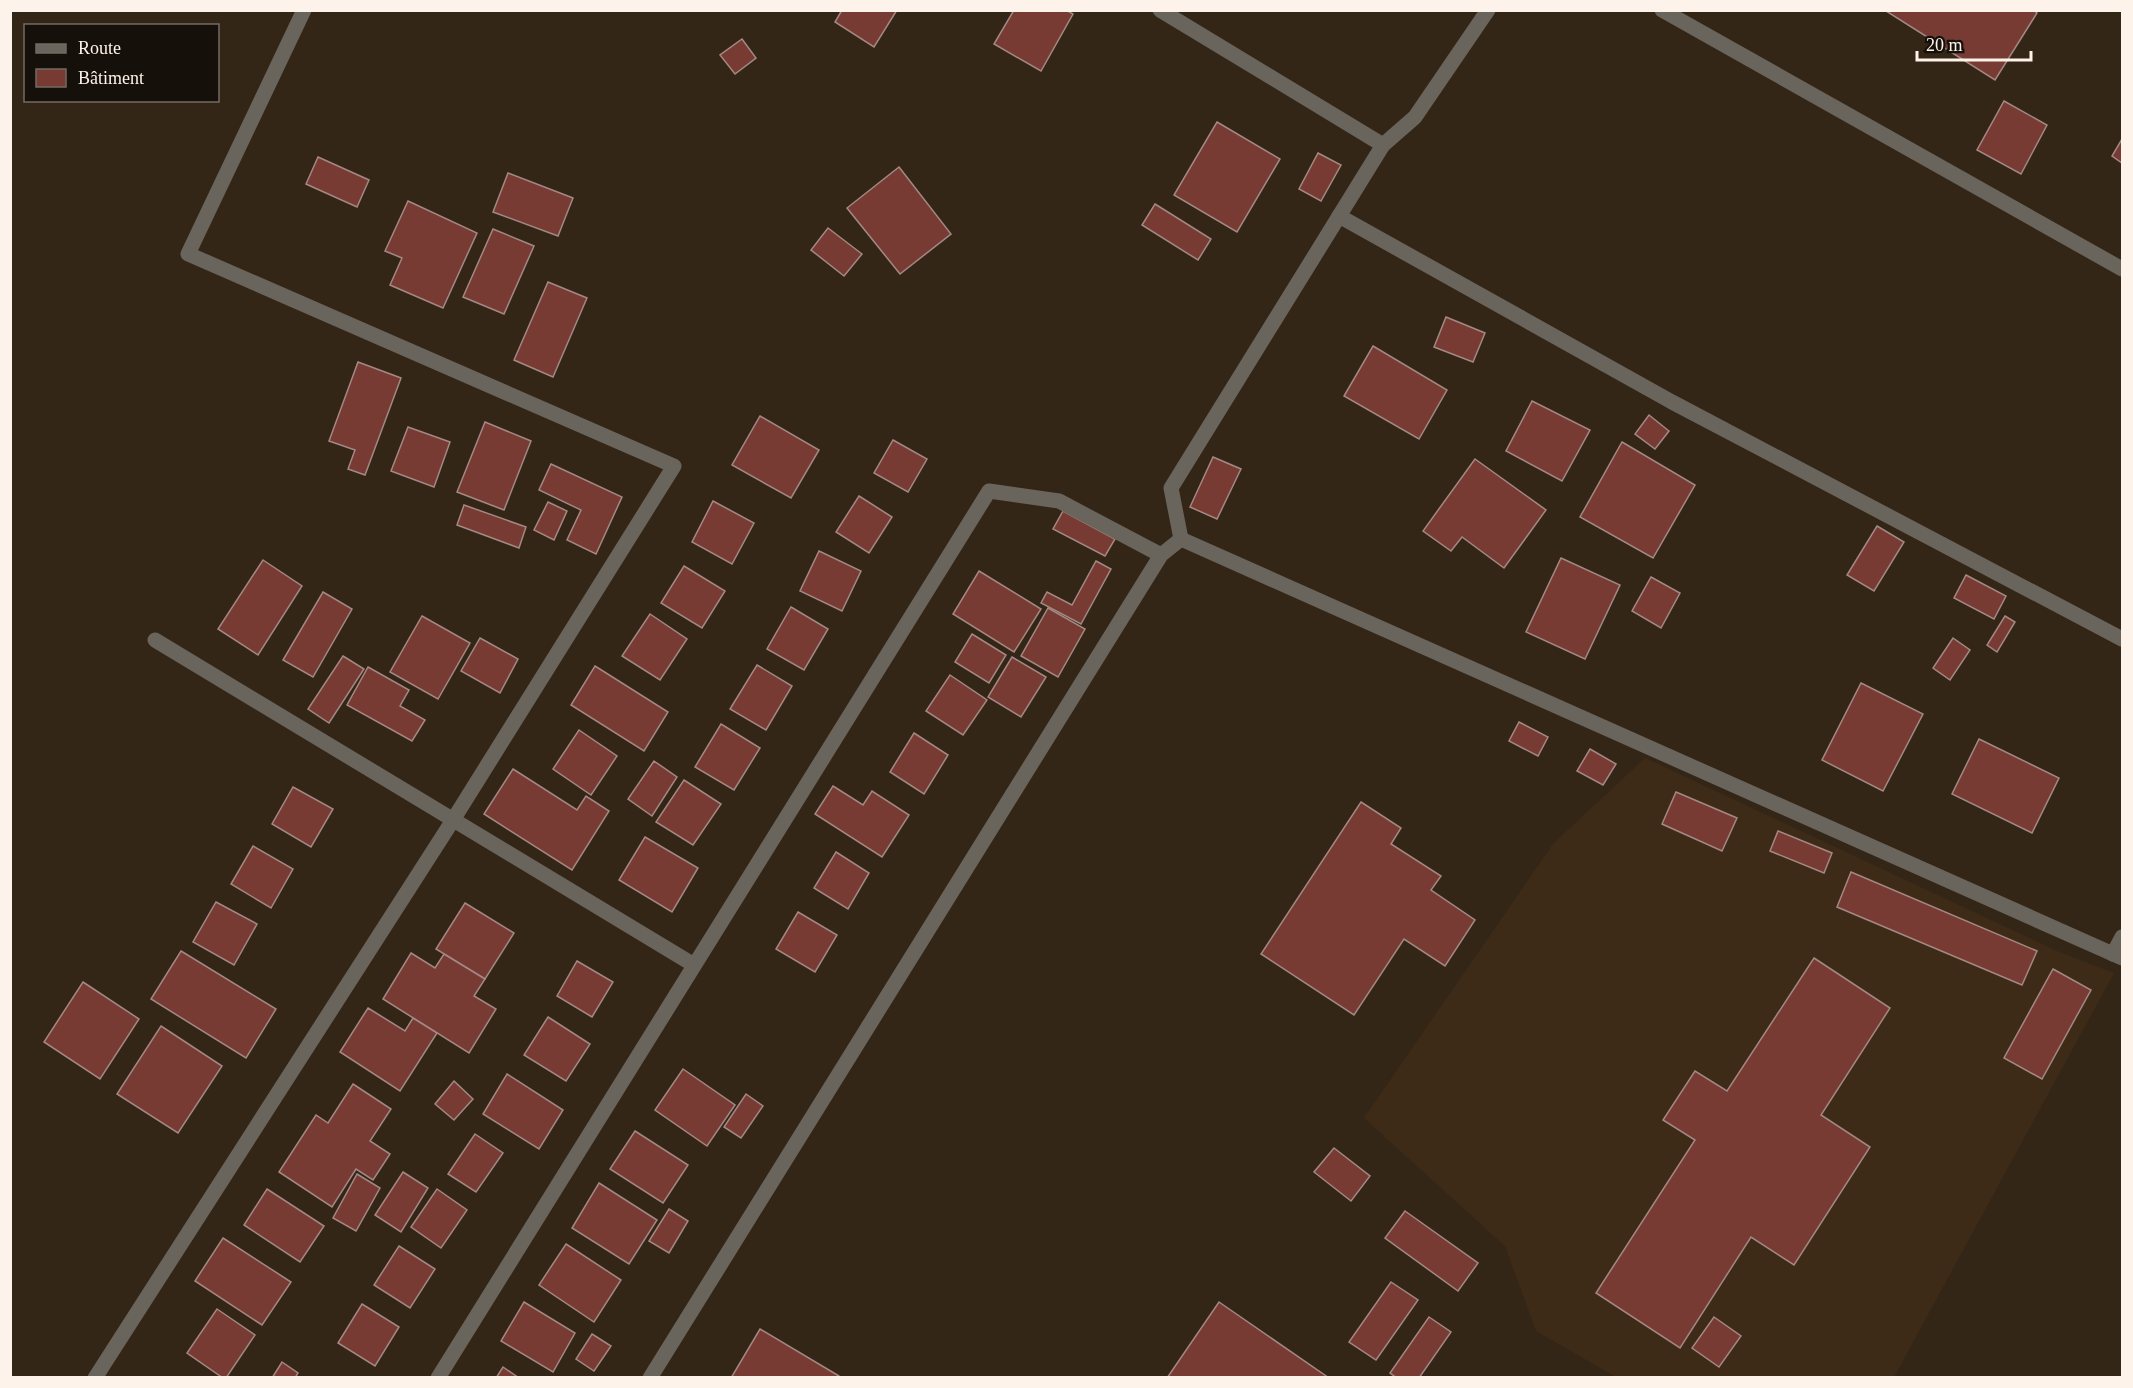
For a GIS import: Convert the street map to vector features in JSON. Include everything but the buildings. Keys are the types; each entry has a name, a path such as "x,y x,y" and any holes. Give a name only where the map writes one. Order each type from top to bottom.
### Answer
{"street":[{"path":"95,1377 453,820 674,466 188,254 304,10"},
{"path":"1160,10 1383,145"},
{"path":"1181,539 1171,488 1383,145 1415,117 1488,10"},
{"path":"1662,10 2122,269"},
{"path":"1339,216 1672,402 2122,639"},
{"path":"438,1377 989,491 1059,501 1161,555"},
{"path":"650,1377 1161,555 1181,539"},
{"path":"1181,539 2118,956 2122,937"},
{"path":"155,640 694,965"}],"shaded area":[{"path":"1645,758 2059,952 2114,973 1894,1377 1616,1377 1536,1331 1505,1246 1364,1118 1553,844"}]}
